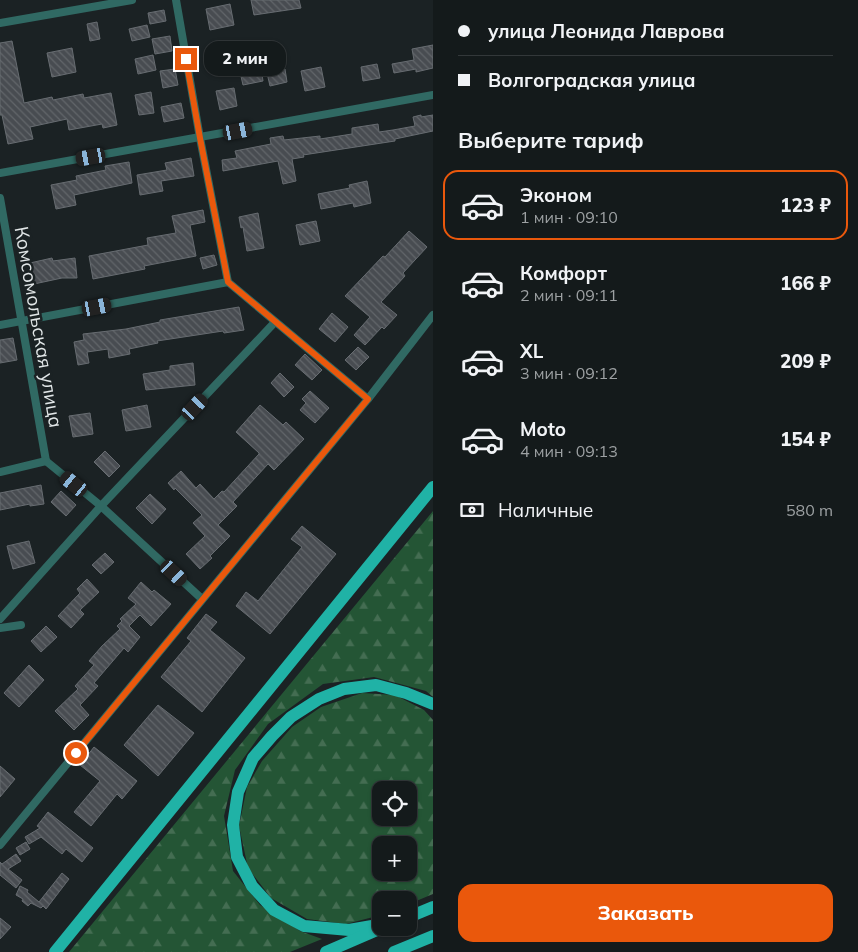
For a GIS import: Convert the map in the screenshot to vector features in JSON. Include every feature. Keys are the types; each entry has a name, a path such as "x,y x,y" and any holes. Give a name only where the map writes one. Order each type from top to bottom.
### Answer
{"main road":[{"path":"55,952 433,486"},
{"path":"372,926 349,930 304,926 274,910 252,886 237,857 233,825 238,792 253,758 272,736 291,718 319,699 344,689 376,685 406,693 433,704"},
{"path":"417,908 433,902"},
{"path":"417,914 433,907"},
{"path":"326,952 372,933"},
{"path":"394,952 433,936"},
{"path":"399,952 433,941"}],"street":[{"path":"0,23 132,0"},
{"path":"176,0 228,282 368,399"},
{"path":"0,173 433,95"},
{"name":"Комсомольская улица","path":"0,198 46,461"},
{"path":"0,325 228,282"},
{"path":"0,846 368,399 433,315"},
{"path":"0,619 101,506 275,322"},
{"path":"0,472 46,461 101,506 202,599"},
{"path":"0,628 21,625"}],"green space":[{"path":"433,511 433,697 426,691 374,677 323,684 268,724 235,770 224,816 233,871 260,905 300,931 322,939 290,952 69,952"},
{"path":"362,693 395,695 424,710 433,720 433,894 417,901 417,891 372,891 372,917 346,924 307,919 271,898 248,868 239,826 247,787 262,761 292,727 321,707"}],"building":[{"path":"251,0 299,0 301,8 254,15"},
{"path":"230,4 234,25 210,30 206,9"},
{"path":"164,10 166,21 150,24 148,13"},
{"path":"97,22 100,39 90,41 87,24"},
{"path":"147,25 150,37 132,41 129,29"},
{"path":"170,36 172,51 155,54 152,39"},
{"path":"12,41 24,103 52,97 53,100 83,94 84,98 111,93 117,125 103,128 102,124 69,130 67,119 30,127 33,139 8,144 2,115 0,115 0,43"},
{"path":"433,45 433,68 416,72 416,69 394,73 392,64 414,60 412,49"},
{"path":"72,48 76,72 52,77 47,53"},
{"path":"153,55 156,70 138,74 135,59"},
{"path":"377,64 380,78 363,81 361,67"},
{"path":"321,67 325,87 305,91 301,71"},
{"path":"261,68 263,81 243,85 240,72"},
{"path":"175,69 178,85 163,88 160,71"},
{"path":"285,69 287,82 270,86 267,73"},
{"path":"234,88 237,106 220,110 216,91"},
{"path":"151,92 154,113 139,115 135,95"},
{"path":"181,103 184,118 164,122 161,107"},
{"path":"421,115 421,117 433,115 433,131 395,139 395,141 303,155 304,157 292,159 296,181 283,184 278,161 223,171 222,160 237,158 235,151 271,144 270,138 283,136 284,140 320,136 320,139 352,134 352,128 378,124 379,132 393,130 415,126 413,117"},
{"path":"191,158 194,176 161,181 163,191 140,195 137,175 167,170 165,163"},
{"path":"129,162 132,183 74,195 76,205 56,209 51,185 77,180 76,176 106,170 105,166"},
{"path":"367,181 371,203 354,207 353,203 321,209 318,194 350,188 349,185"},
{"path":"203,210 205,222 190,225 196,256 144,266 145,269 93,279 89,256 148,245 147,238 176,233 172,216"},
{"path":"258,213 264,248 247,251 243,227 241,228 239,217"},
{"path":"316,221 320,241 300,245 296,225"},
{"path":"409,231 427,247 403,273 405,276 381,302 397,315 384,329 382,327 365,345 354,335 370,317 345,296"},
{"path":"214,255 217,265 203,269 200,258"},
{"path":"52,258 53,261 75,258 77,278 62,278 34,284 30,263"},
{"path":"239,307 244,330 224,333 223,331 157,341 158,343 129,349 130,354 109,358 108,349 87,352 89,363 78,365 74,342 84,340 83,334 126,329 160,322 160,320"},
{"path":"332,313 348,327 335,342 319,329"},
{"path":"13,338 17,360 0,363 0,340"},
{"path":"358,347 369,357 356,370 345,360"},
{"path":"305,354 322,370 312,380 295,365"},
{"path":"193,363 195,385 146,390 143,374 170,370 170,366"},
{"path":"280,373 294,387 284,397 271,383"},
{"path":"310,391 329,408 315,423 300,410 306,403 302,399"},
{"path":"147,405 151,427 126,431 122,410"},
{"path":"260,405 283,425 286,422 304,439 274,470 268,464 233,502 237,506 218,525 230,536 200,569 186,554 205,536 193,523 202,515 168,483 181,471 196,488 200,484 214,499 222,491 224,492 259,454 236,432"},
{"path":"90,413 93,434 73,437 69,416"},
{"path":"105,451 120,466 109,477 94,462"},
{"path":"41,485 44,504 30,506 30,504 0,510 0,493"},
{"path":"61,491 76,505 66,516 51,502"},
{"path":"150,494 166,509 152,524 136,508"},
{"path":"302,526 336,554 270,634 236,606 246,592 258,601 302,547 291,539"},
{"path":"29,541 35,563 13,569 7,546"},
{"path":"105,553 114,562 101,574 92,565"},
{"path":"87,579 99,592 80,610 84,614 71,628 58,616 80,593 77,589"},
{"path":"141,582 152,592 154,590 171,604 151,626 140,615 129,626 140,637 128,652 124,648 94,683 98,686 80,705 89,715 74,730 55,711 78,689 75,686 94,665 89,661 120,629 117,626 122,621 120,619 136,604 128,598"},
{"path":"206,614 217,622 210,630 245,658 202,712 161,677 191,641 187,638"},
{"path":"46,626 57,637 41,652 31,641"},
{"path":"29,665 44,680 19,707 4,693"},
{"path":"158,705 194,733 158,776 124,745"},
{"path":"94,747 137,781 122,799 117,794 91,826 74,812 100,781 80,765"},
{"path":"0,766 15,779 0,797"},
{"path":"48,812 93,848 82,862 66,849 62,854 41,837 29,844 25,837 40,828 37,826"},
{"path":"26,842 30,849 20,855 16,848"},
{"path":"16,854 21,861 8,869 22,880 16,888 0,875 0,862 2,864"},
{"path":"62,873 69,879 46,909 43,906 41,908 31,903 28,906 22,901 23,899 16,895 20,886 28,890 27,892 39,902"},
{"path":"0,918 11,927 0,939"}],"route":[{"path":"76,753 368,399 228,282 186,59"}]}
